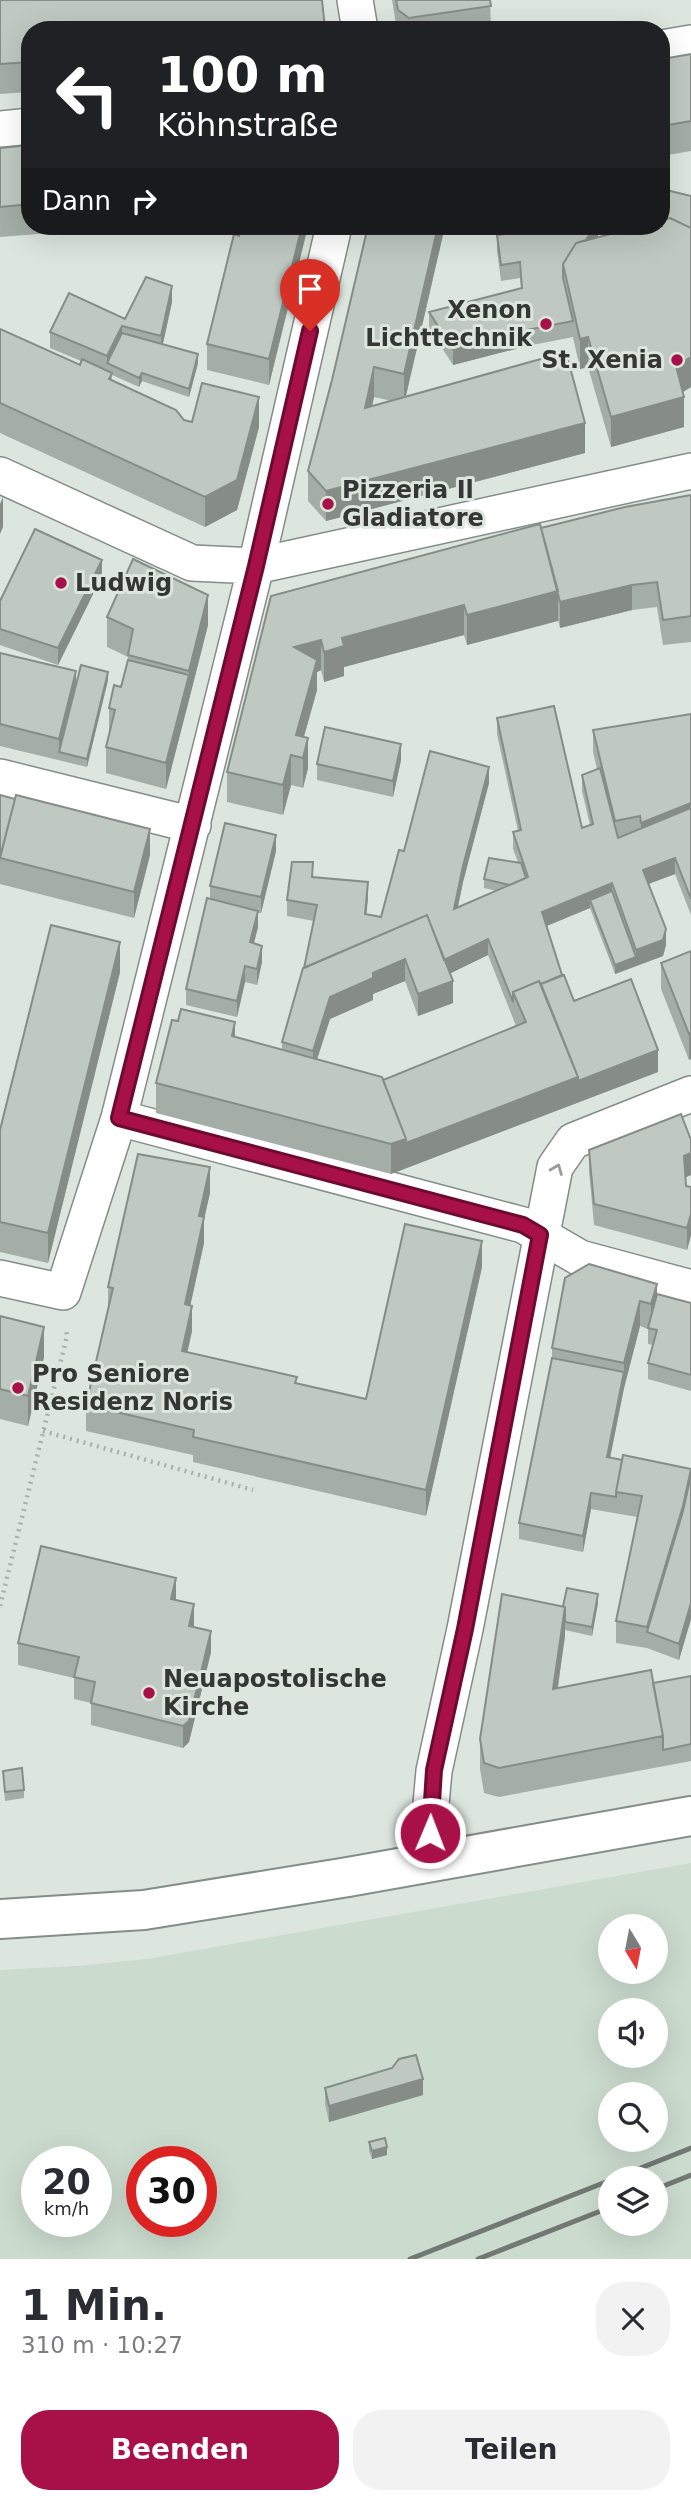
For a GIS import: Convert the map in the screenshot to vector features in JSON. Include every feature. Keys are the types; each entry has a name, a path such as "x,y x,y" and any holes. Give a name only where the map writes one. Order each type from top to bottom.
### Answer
{"main road":[{"path":"0,1919 144,1910 691,1816"}],"street":[{"path":"355,0 358,21"},
{"path":"670,47 691,43"},
{"path":"0,128 21,127"},
{"path":"0,1278 63,1292 119,1118 256,566 332,235"},
{"path":"0,475 192,563 256,566 691,471"},
{"path":"0,777 193,825"},
{"path":"432,1861 431,1804 434,1770 465,1629 555,1167 573,1141 691,1094"},
{"path":"119,1118 523,1225 580,1258 691,1288"}],"path":[{"path":"0,1606 67,1336 63,1292"},
{"path":"43,1431 253,1490"}],"shaded area":[{"path":"691,1863 691,2259 0,2259 0,1970 147,1959"}],"building":[{"path":"0,0 322,0 324,21 21,21 21,63 0,64"},
{"path":"396,0 490,0 491,6 409,18 398,10"},
{"path":"691,54 691,121 670,125 670,58"},
{"path":"21,146 21,205 0,207 0,148"},
{"path":"670,191 691,196 691,228 670,218"},
{"path":"670,218 691,228 691,357 676,366 684,397 611,417 588,337 580,339 563,264 576,243 607,235 670,235"},
{"path":"234,235 300,235 269,359 207,344"},
{"path":"366,235 436,235 404,374 374,367 365,408 566,352 585,423 326,491 308,471"},
{"path":"497,235 589,235 586,240 576,243 563,264 563,278 573,321 453,349 429,312 522,288 520,262 501,265"},
{"path":"146,277 172,286 161,336 122,326 107,356 50,332 69,293 125,319"},
{"path":"0,329 80,365 82,359 112,373 109,379 176,410 184,420 192,422 202,383 259,397 237,480 205,497 0,403"},
{"path":"122,333 198,354 189,389 142,373 139,378 107,363"},
{"path":"691,495 691,616 663,620 657,582 632,585 560,602 541,528 625,507"},
{"path":"540,524 558,591 467,615 464,605 342,638 344,646 324,652 321,640 294,647 317,660 296,735 308,738 303,758 291,755 283,785 227,772 271,596"},
{"path":"35,529 102,560 58,648 0,629 0,601"},
{"path":"133,559 208,595 189,671 128,655 133,629 107,617"},
{"path":"0,653 76,671 59,739 0,724"},
{"path":"128,660 189,675 166,763 106,747 115,710 109,708 114,685 121,687"},
{"path":"81,665 108,672 87,759 59,752"},
{"path":"554,706 582,828 593,824 582,775 600,768 618,838 691,808 691,899 675,858 643,870 666,929 663,940 636,950 612,883 542,912 562,975 513,992 513,1002 488,939 444,960 427,915 304,968 317,905 287,900 292,862 313,862 312,877 368,882 365,914 381,917 399,850 404,851 430,751 489,767 454,909 528,877 513,832 521,830 497,718"},
{"path":"691,714 691,803 641,823 640,816 615,821 593,730"},
{"path":"325,727 401,744 393,781 317,764"},
{"path":"0,795 15,799 0,857"},
{"path":"16,795 150,829 134,892 0,858"},
{"path":"225,823 276,835 261,897 210,886"},
{"path":"489,858 521,863 526,878 510,885 484,879"},
{"path":"612,891 636,957 615,965 590,900"},
{"path":"207,898 258,911 250,942 262,946 257,969 245,966 237,1001 186,989"},
{"path":"427,915 453,981 418,994 405,959 373,973 373,978 330,997 313,1051 282,1042 303,968"},
{"path":"51,925 120,942 48,1233 0,1222 0,1130"},
{"path":"691,951 691,1033 689,1034 661,963"},
{"path":"564,975 574,1001 631,979 658,1050 578,1081 541,984"},
{"path":"539,981 578,1077 406,1143 383,1080 526,1022 513,992"},
{"path":"181,1009 235,1022 232,1036 382,1077 406,1139 391,1144 156,1083 172,1020 178,1021"},
{"path":"681,1114 691,1140 691,1153 684,1156 686,1186 691,1187 691,1214 687,1228 594,1204 589,1150"},
{"path":"138,1154 210,1167 199,1216 204,1217 185,1304 192,1306 182,1351 297,1377 295,1383 366,1399 405,1224 482,1241 426,1490 193,1437 194,1430 86,1405 113,1288 108,1287"},
{"path":"589,1264 657,1284 651,1304 640,1301 624,1363 552,1348 565,1278"},
{"path":"657,1294 691,1303 691,1375 648,1363 657,1330 648,1328"},
{"path":"0,1316 44,1327 28,1396 0,1389"},
{"path":"552,1358 624,1372 607,1457 622,1460 616,1497 591,1493 583,1536 519,1523"},
{"path":"623,1455 691,1469 683,1506 647,1627 616,1621 642,1496 616,1492"},
{"path":"691,1475 691,1603 679,1644 647,1632"},
{"path":"41,1546 176,1578 171,1599 194,1604 189,1626 211,1631 189,1721 183,1726 91,1703 95,1682 74,1677 79,1657 18,1643"},
{"path":"567,1588 598,1594 592,1627 565,1622 563,1606"},
{"path":"502,1594 565,1607 553,1689 651,1670 663,1736 499,1768 484,1763 480,1739"},
{"path":"691,1676 691,1744 663,1750 653,1683"},
{"path":"22,1768 24,1790 5,1792 3,1771"},
{"path":"416,2055 423,2079 329,2106 325,2088 392,2068 399,2059"},
{"path":"385,2138 387,2147 372,2151 369,2142"}],"railway":[{"path":"646,2166 691,2148"},
{"path":"668,2184 691,2175"},
{"path":"410,2259 598,2185"},
{"path":"478,2259 598,2212"}],"place":[{"name":"Xenon Lichttechnik","path":"546,324"},
{"name":"St. Xenia","path":"677,360"},
{"name":"Pizzeria Il Gladiatore","path":"328,504"},
{"name":"Ludwig","path":"61,583"},
{"name":"Pro Seniore Residenz Noris","path":"18,1388"},
{"name":"Neuapostolische Kirche","path":"149,1693"}],"route":[{"path":"310,331 256,566 119,1118 523,1225 540,1235 465,1629 434,1770 430,1833"}]}
